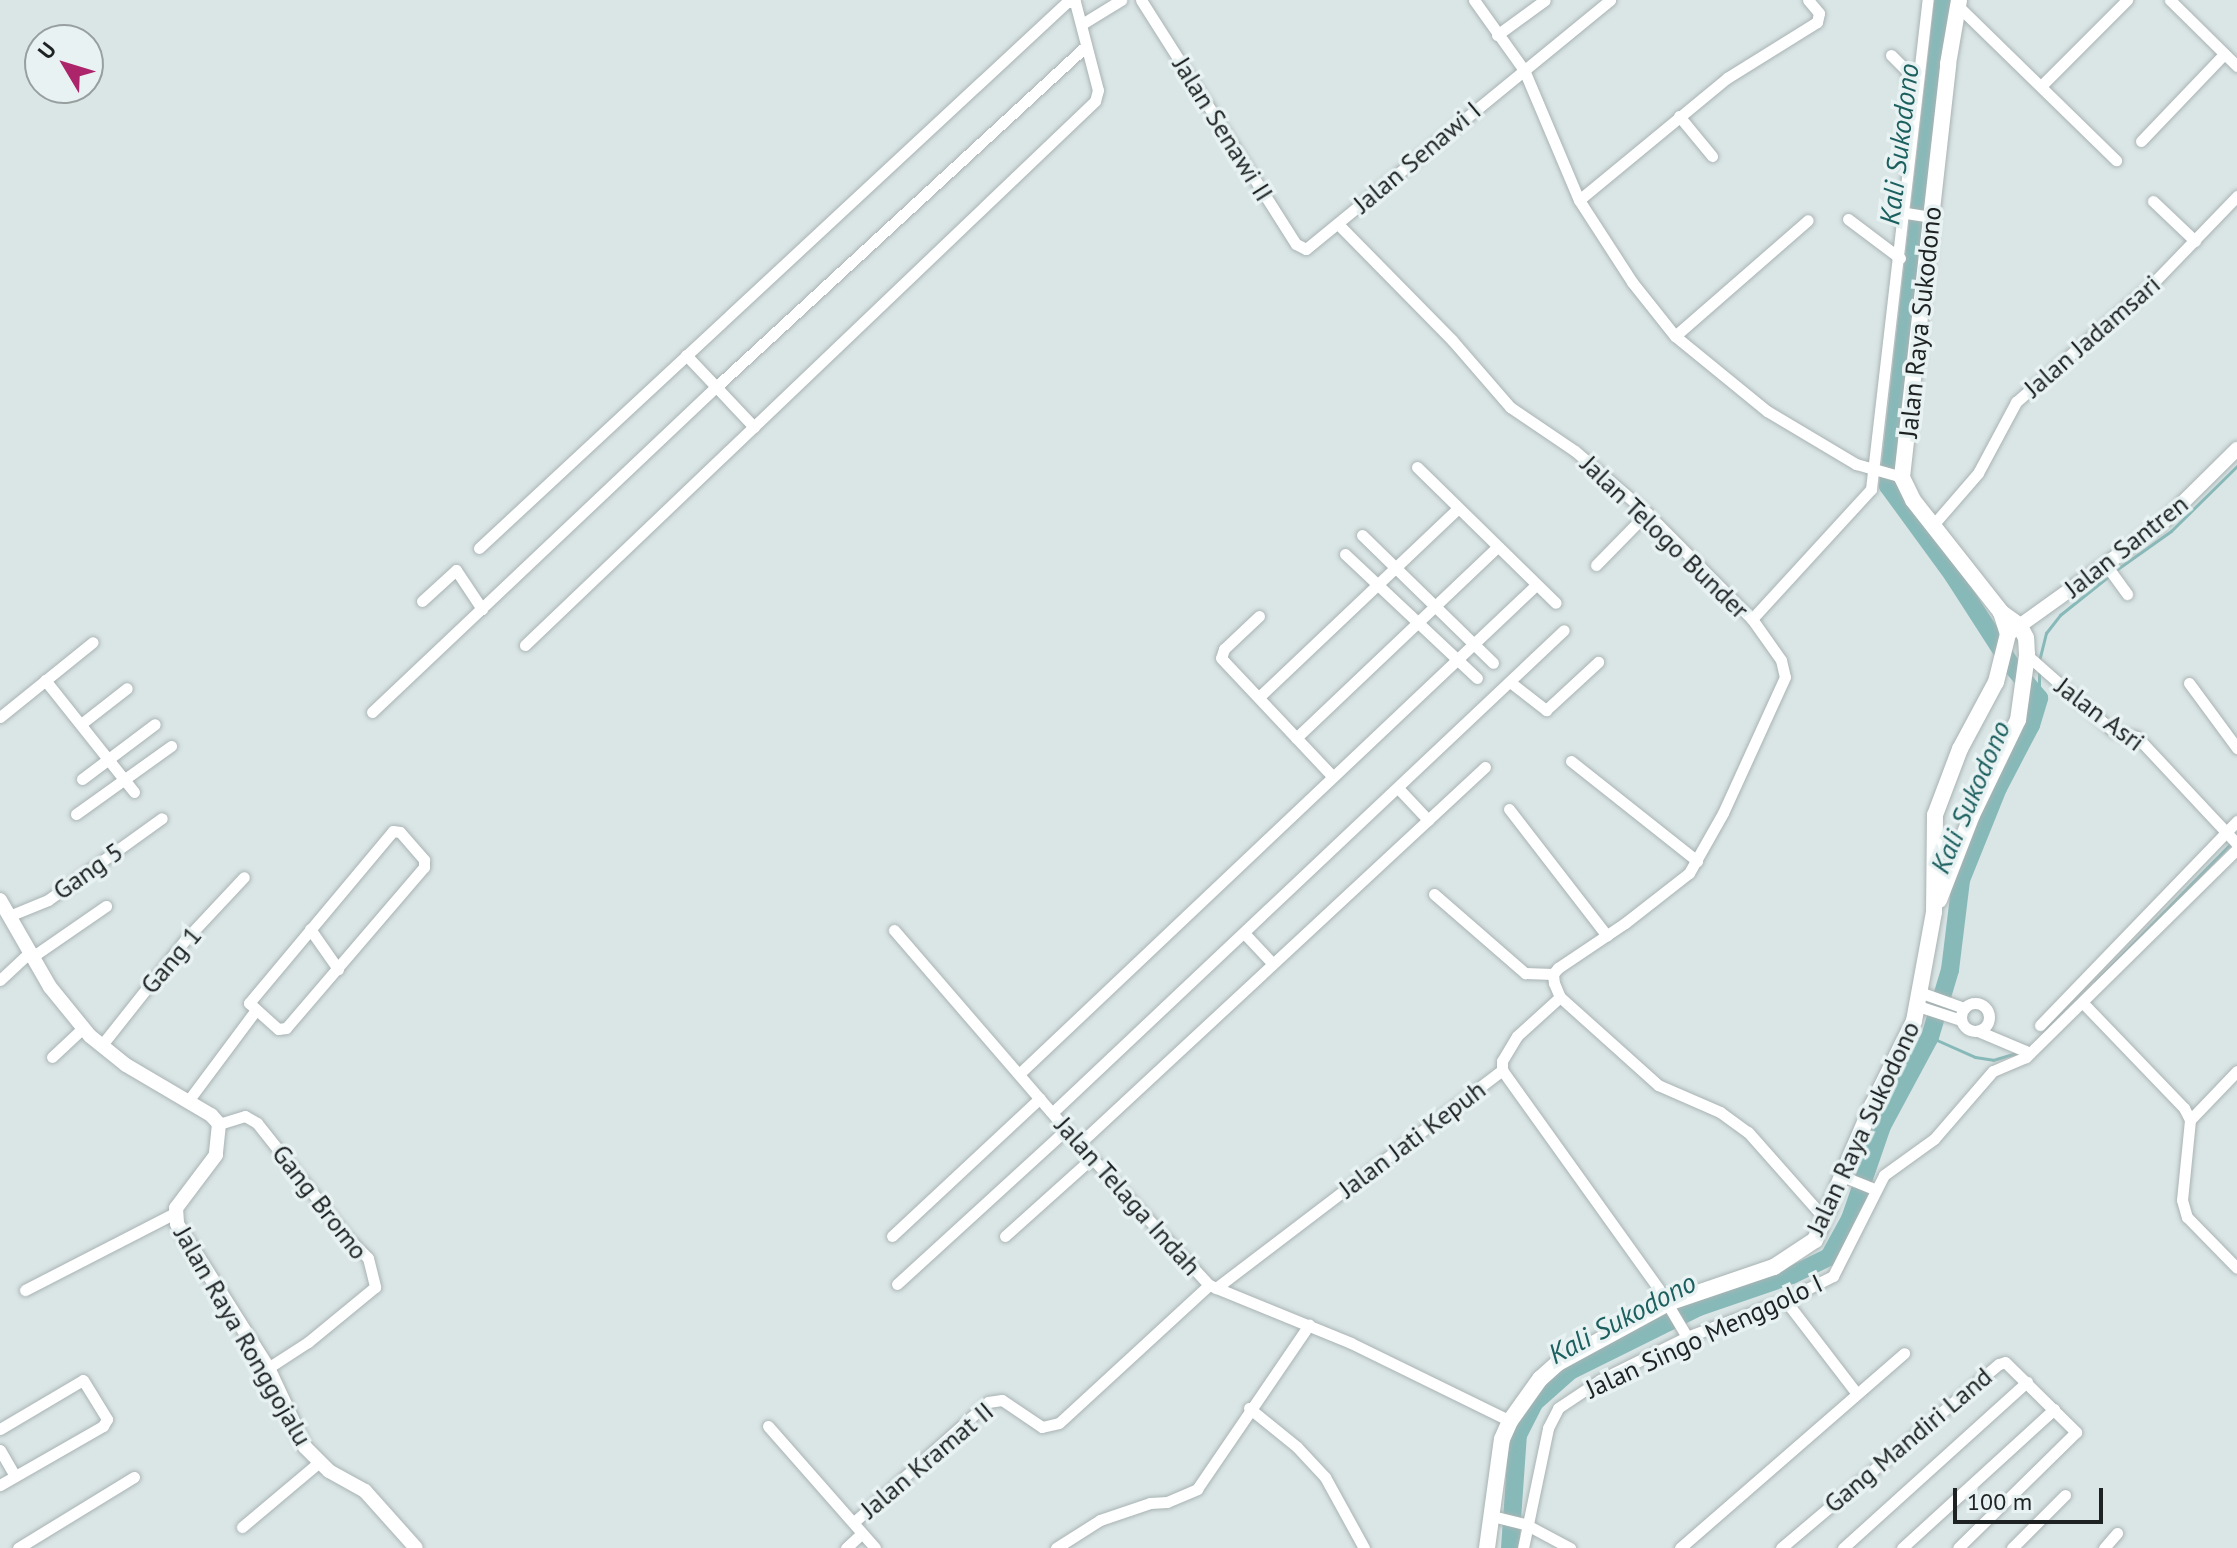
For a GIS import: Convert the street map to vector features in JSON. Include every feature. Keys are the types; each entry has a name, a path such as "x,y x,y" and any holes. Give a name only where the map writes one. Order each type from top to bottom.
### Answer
{"main road":[{"name":"Jalan Raya Sukodono","path":"1900,476 1917,215 1959,3"},
{"path":"1900,476 1913,500 2001,612 2011,635"},
{"name":"Jalan Raya Sukodono","path":"1487,1548 1494,1516 1502,1439 1510,1421 1540,1379 1558,1363 1670,1306 1774,1267 1815,1240 1872,1106 1905,1044 1923,1000 1934,912 1932,832 1939,801 1960,749 1997,679 2011,635 2026,638 2032,662 2011,737 1952,864 1934,912"},
{"path":"1997,679 2023,688"},
{"path":"1933,857 1952,864"}],"street":[{"path":"1082,24 1121,0"},
{"name":"Jalan Senawi II","path":"1141,0 1296,244 1306,249 1311,246"},
{"path":"1474,0 1524,70 1579,200 1632,282 1675,336 1767,411 1856,464 1882,474 1900,476"},
{"path":"1497,35 1545,0"},
{"name":"Jalan Senawi I","path":"1311,246 1610,0"},
{"path":"1579,200 1727,78 1817,22 1819,13 1808,0"},
{"path":"1752,619 1871,489 1871,468 1900,258 1917,215 1917,89 1928,0"},
{"path":"2041,86 2127,0"},
{"path":"2170,0 2237,66"},
{"path":"479,548 1067,2 1075,2 1079,7 1085,47 1098,90 1095,101 525,645"},
{"path":"1959,3 2116,160"},
{"path":"372,712 716,387 1085,47"},
{"path":"2141,141 2224,54"},
{"path":"1891,55 1907,71 1908,83 1917,89"},
{"path":"1679,116 1712,156"},
{"name":"Jalan Jadamsari","path":"1933,525 1978,473 2016,402 2154,282 2237,196"},
{"path":"2153,201 2195,241"},
{"path":"1848,219 1900,258"},
{"path":"1675,336 1808,220"},
{"name":"Jalan Telogo Bunder","path":"1338,224 1452,340 1510,407 1575,451 1647,513 1752,619 1781,660 1785,677 1723,813 1689,873 1553,974"},
{"path":"686,355 754,427"},
{"name":"Jalan Santren","path":"2011,635 2110,570 2237,449"},
{"path":"1417,467 1556,603"},
{"path":"1259,697 1458,508"},
{"path":"1596,565 1647,513"},
{"path":"1362,535 1437,604 1493,663"},
{"path":"1296,738 1497,547"},
{"path":"1345,554 1477,678"},
{"path":"422,601 456,570 485,606"},
{"path":"2110,570 2127,594"},
{"path":"1019,1074 1536,585"},
{"path":"1259,616 1220,656 1333,777"},
{"path":"1053,1112 1564,630"},
{"path":"0,717 93,642"},
{"path":"1510,682 1546,710 1598,662"},
{"name":"Jalan Asri","path":"2032,662 2113,731 2137,737 2232,841"},
{"path":"45,680 134,792"},
{"path":"2189,683 2237,748"},
{"path":"81,724 127,688"},
{"path":"82,779 155,724"},
{"path":"76,814 171,746"},
{"path":"1571,761 1697,861"},
{"path":"1079,1144 1485,767"},
{"path":"1398,788 1428,820"},
{"path":"1509,809 1607,936"},
{"name":"Gang 5","path":"9,916 48,900 162,818"},
{"path":"2050,1024 2232,841 2237,821"},
{"path":"393,831 400,832 424,860 424,867 338,969 284,1030 255,1011 249,1003 393,831"},
{"name":"Jalan Singo Menggolo I","path":"1523,1548 1525,1524 1548,1428 1558,1408 1600,1380 1686,1334 1785,1300 1833,1276 1871,1188 1894,1165 1934,1139 1993,1071 2022,1061 2050,1024 2083,1003 2232,841"},
{"name":"Gang 1","path":"101,1046 185,940 244,877"},
{"path":"1434,894 1525,973 1553,974 1560,997 1658,1085 1720,1112 1748,1132 1825,1219"},
{"path":"0,900 50,987 83,1028 101,1046 219,1124"},
{"path":"0,980 31,955 106,906"},
{"path":"310,929 338,969"},
{"name":"Jalan Telaga Indah","path":"894,930 1053,1112 1089,1160 1212,1286 1309,1325 1510,1421"},
{"path":"1244,933 1273,964"},
{"path":"1502,1070 1502,1061 1517,1036 1560,997"},
{"path":"1923,1000 1963,1014 1980,1004 2000,1037"},
{"path":"2083,1003 2184,1108 2190,1120 2182,1200 2187,1217 2237,1268"},
{"path":"188,1101 255,1011"},
{"path":"1963,1014 1966,1028 2000,1037 2029,1052"},
{"path":"1978,1031 1988,1018"},
{"path":"52,1057 83,1028"},
{"name":"Jalan Jati Kepuh","path":"1002,1400 1042,1427 1055,1426 1212,1286 1502,1070 1670,1306 1686,1334"},
{"path":"2190,1120 2237,1071"},
{"path":"892,1236 1040,1098"},
{"name":"Gang Bromo","path":"219,1124 245,1116 257,1123 348,1238 368,1258 375,1287 308,1342 268,1368"},
{"name":"Jalan Raya Ronggojalu","path":"219,1124 216,1155 175,1213 180,1230 268,1368 305,1447 318,1463 365,1491 416,1548"},
{"path":"897,1284 1067,1129"},
{"path":"1005,1236 1089,1160"},
{"path":"1844,1177 1871,1188"},
{"path":"25,1290 175,1213"},
{"path":"1785,1300 1857,1394"},
{"path":"1056,1548 1100,1520 1150,1503 1167,1502 1197,1489 1249,1408 1309,1325"},
{"path":"1680,1548 1904,1353"},
{"name":"Gang Mandiri Land","path":"1781,1548 1999,1364 2005,1362 2027,1382"},
{"path":"0,1429 83,1380 107,1419 103,1426 0,1485"},
{"path":"1843,1548 2027,1382 2074,1427 2074,1436 1958,1548"},
{"name":"Jalan Kramat II","path":"854,1522 988,1402 1002,1400"},
{"path":"1249,1408 1297,1447 1325,1477 1364,1548"},
{"path":"1902,1548 2054,1409"},
{"path":"768,1426 875,1548"},
{"path":"0,1450 15,1476"},
{"path":"242,1527 318,1463"},
{"path":"18,1548 134,1477"},
{"path":"2012,1548 2065,1495"},
{"path":"1494,1516 1525,1524 1570,1548"},
{"path":"2104,1548 2117,1533"},
{"path":"846,1548 861,1534"}],"waterway":[{"name":"Kali Sukodono","path":"1510,1548 1518,1435 1535,1402 1570,1371 1699,1307 1792,1275 1829,1257 1850,1219 1882,1126 1930,1037 1950,970 1961,880 1998,788 2031,725 2039,698 2011,665 1953,575 1888,486 1943,0"},
{"path":"2116,570 2171,531 2237,466"},
{"path":"2039,661 2046,633 2060,615 2110,575"},
{"path":"2039,669 2039,698"},
{"path":"2095,982 2232,842"},
{"path":"1930,1037 1975,1057 1993,1060 2020,1052"}]}
